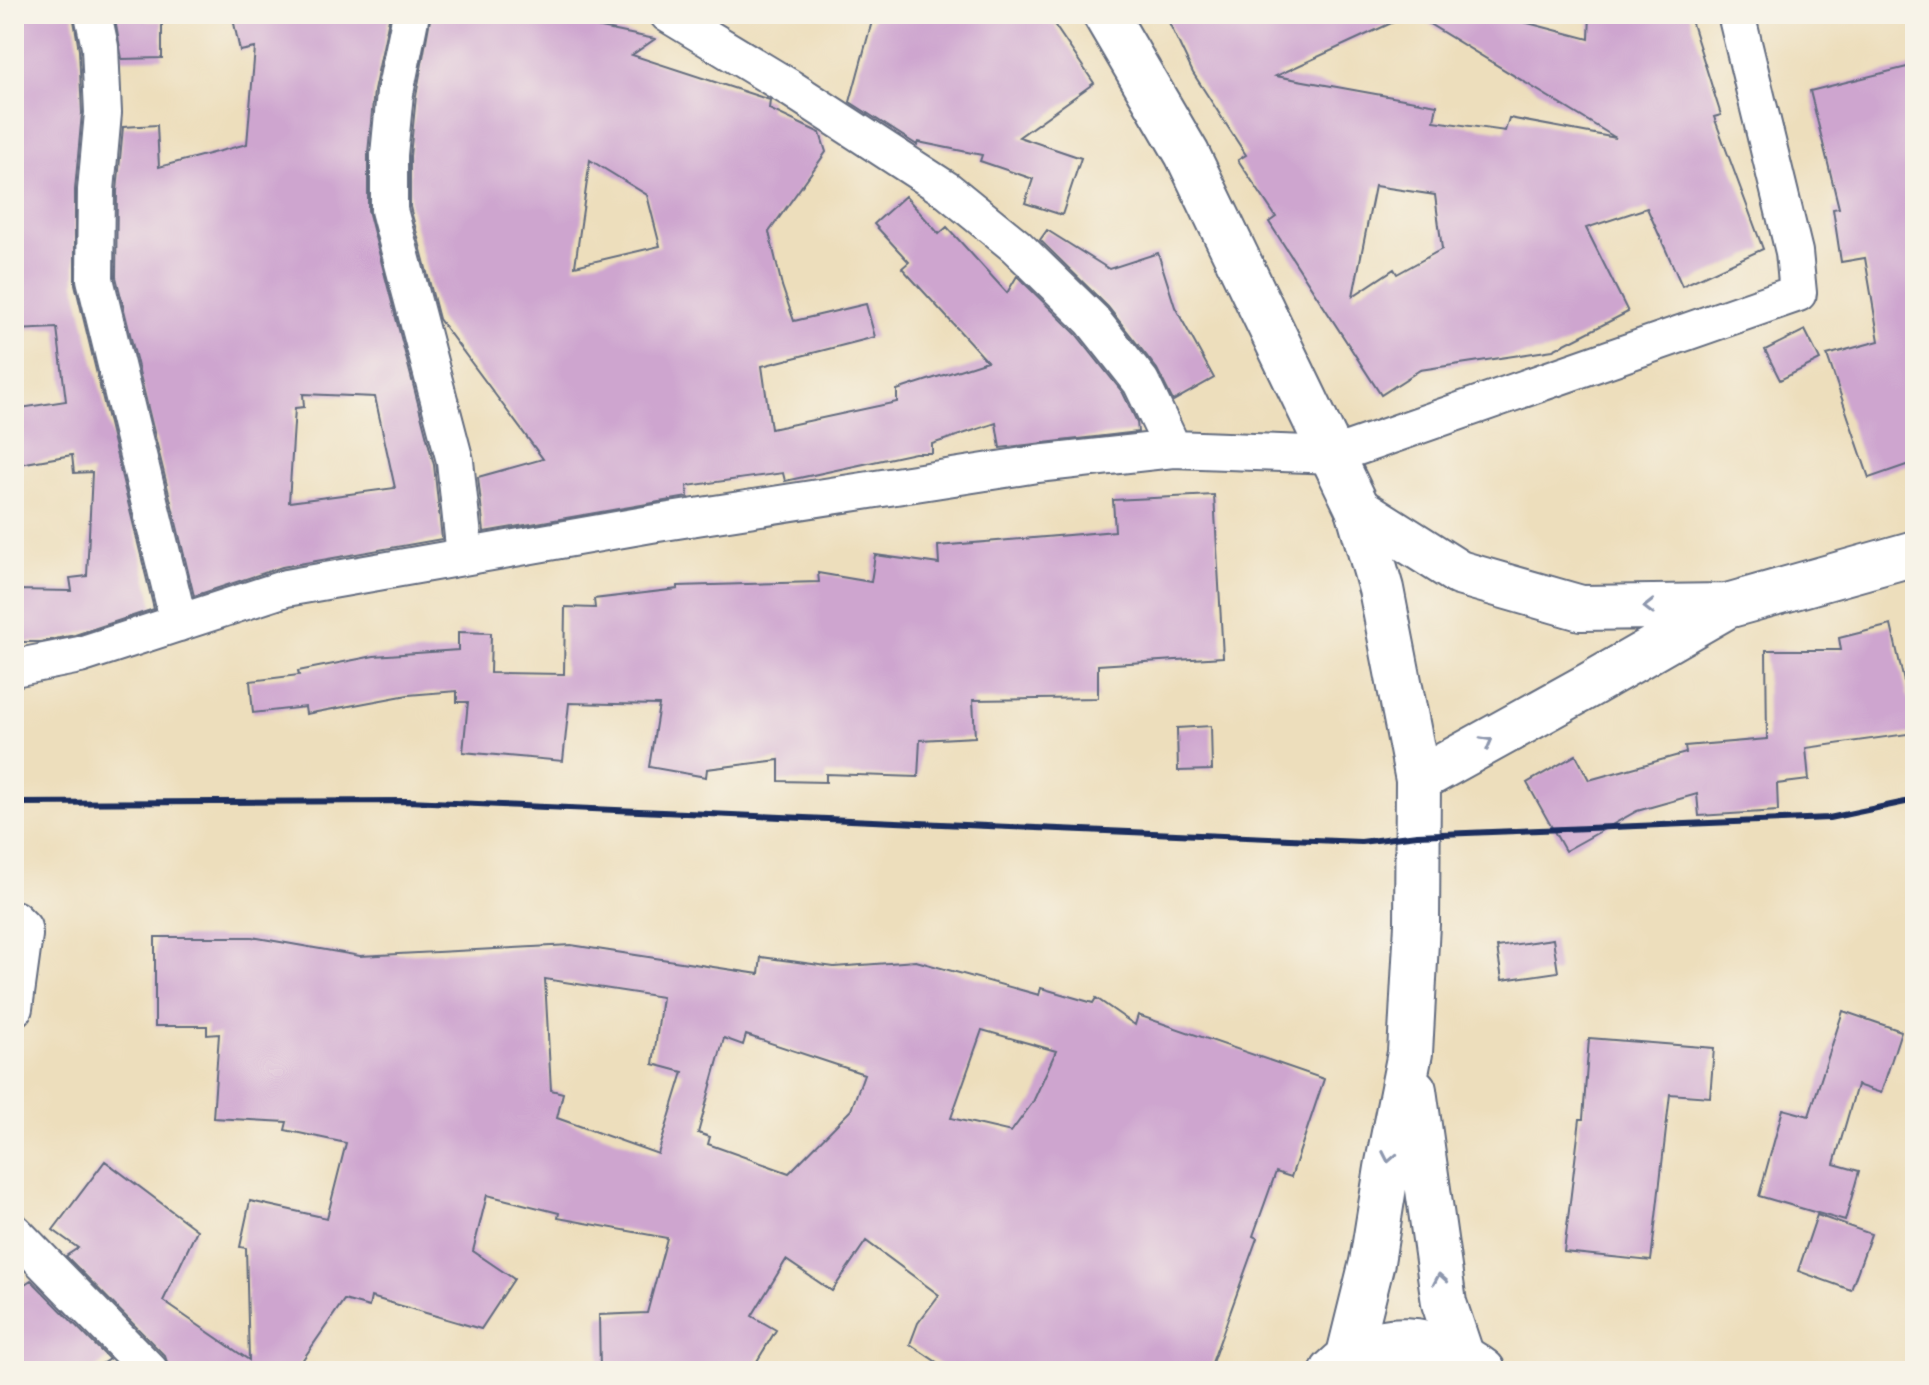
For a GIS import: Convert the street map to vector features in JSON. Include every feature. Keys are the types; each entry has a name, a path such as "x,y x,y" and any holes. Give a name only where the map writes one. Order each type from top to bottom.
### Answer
{"main road":[{"path":"1105,14 1187,154 1358,509 1381,589 1418,780 1417,924 1410,1053 1372,1262 1341,1363"},
{"path":"1358,509 1459,573 1581,608 1727,606"},
{"path":"1418,780 1727,606 1915,553"},
{"path":"1410,1053 1444,1303 1472,1363"},
{"path":"1341,1363 1376,1343 1405,1339 1434,1343 1472,1363"}],"street":[{"path":"93,14 100,47 103,113 96,190 95,279 179,623"},
{"path":"411,14 395,93 389,155 389,210 455,461 465,556"},
{"path":"668,14 790,88 947,190 1016,246 1092,320 1141,382 1173,449"},
{"path":"14,668 80,655 286,588 651,524 1022,467 1173,449 1334,455 1798,293 1794,252 1736,14"},
{"path":"14,919 23,928 24,935 14,1008"},
{"path":"14,1232 150,1371"}],"building":[{"path":"14,14 73,14 79,50 82,113 75,190 75,284 154,609 75,635 40,642 14,642 14,590 72,591 70,578 87,576 92,472 74,473 72,455 14,465 14,409 66,401 57,328 16,330"},
{"path":"114,14 148,14 147,21 162,21 162,58 122,59"},
{"path":"232,14 390,14 374,91 368,153 368,210 434,465 442,539 282,567 194,596 116,277 117,191 123,127 157,125 159,167 247,144 255,48 240,51","holes":["303,394 375,397 395,488 289,502 295,408 304,407"]},
{"path":"431,14 568,14 582,24 655,39 632,55 770,100 769,109 820,133 826,152 769,232 782,286 794,321 866,304 875,337 762,366 771,429 897,402 897,390 987,361 902,268 909,262 874,224 905,196 939,234 947,227 1007,293 1017,276 1076,334 1123,393 1137,422 1138,432 1000,448 996,423 932,444 932,453 915,453 785,481 783,473 687,486 688,497 484,532 478,477 543,459 439,319 410,207 410,156 416,96","holes":["590,160 647,195 660,246 575,266"]},
{"path":"874,14 1047,14 1094,83 1019,137 1081,158 1062,215 1025,203 1033,179 980,161 982,155 918,142 917,145 850,102"},
{"path":"1165,14 1411,14 1276,76 1437,105 1434,121 1505,131 1509,118 1616,138 1413,14 1512,14 1524,22 1589,39 1590,14 1689,14 1721,115 1714,117 1763,249 1682,286 1647,208 1586,228 1628,312 1553,350 1420,370 1381,395 1269,222 1276,217 1238,160 1246,155 1193,73","holes":["1375,186 1435,195 1442,249 1397,274 1394,269 1353,296"]},
{"path":"1915,65 1915,462 1869,478 1827,355 1879,341 1865,258 1841,262 1833,209 1839,208 1810,91"},
{"path":"1047,230 1109,269 1158,253 1175,307 1214,378 1173,401 1157,369 1108,307 1040,240"},
{"path":"1805,330 1820,360 1780,380 1765,350"},
{"path":"1214,495 1223,657 1098,665 1098,698 973,700 975,737 920,740 918,777 826,774 826,782 779,781 779,760 707,769 706,777 649,767 659,705 569,703 563,761 463,752 468,702 457,702 457,691 408,695 306,714 305,707 253,713 250,681 299,675 298,671 374,656 458,650 458,632 491,633 490,673 564,674 565,607 595,608 594,599 678,589 678,586 819,582 818,573 871,582 875,555 939,564 938,546 1115,531 1113,500"},
{"path":"1891,625 1908,699 1915,698 1915,733 1806,748 1809,780 1777,784 1778,811 1699,816 1697,794 1637,811 1565,851 1527,783 1576,755 1589,780 1686,753 1685,746 1767,739 1766,650 1841,650 1839,638"},
{"path":"1211,726 1212,770 1178,771 1177,728"},
{"path":"155,937 252,937 360,956 571,945 759,974 761,957 834,967 916,961 1039,995 1041,988 1093,1003 1096,998 1135,1025 1138,1015 1324,1079 1291,1177 1276,1172 1253,1236 1257,1238 1209,1371 950,1371 910,1344 918,1323 939,1295 866,1241 832,1291 786,1260 752,1316 776,1330 751,1371 600,1371 599,1315 647,1313 667,1238 558,1218 559,1213 487,1195 473,1251 514,1279 481,1329 371,1297 369,1307 344,1300 295,1371 170,1371 165,1356 66,1256 78,1248 53,1230 105,1161 197,1230 163,1301 249,1360 246,1248 240,1247 250,1201 327,1218 346,1143 285,1130 287,1122 213,1118 219,1034 207,1035 207,1026 155,1026","holes":["545,979 662,997 653,1064 683,1072 658,1154 557,1118 563,1093 551,1090","982,1030 1056,1051 1033,1102 1011,1132 951,1118","746,1035 864,1074 851,1110 789,1173 708,1144 710,1137 698,1133 724,1038 743,1045"]},
{"path":"1553,939 1558,972 1502,980 1497,947"},
{"path":"1843,1011 1901,1031 1881,1093 1857,1085 1834,1164 1859,1171 1845,1221 1759,1196 1783,1109 1809,1116"},
{"path":"1589,1038 1714,1048 1710,1097 1670,1094 1651,1261 1564,1252 1580,1119 1583,1119"},
{"path":"1817,1215 1871,1234 1851,1290 1798,1271"},
{"path":"31,1280 109,1359 91,1371 14,1371 14,1291"}],"railway":[{"path":"14,803 408,801 1361,842 1417,835 1829,818 1915,800"}]}
